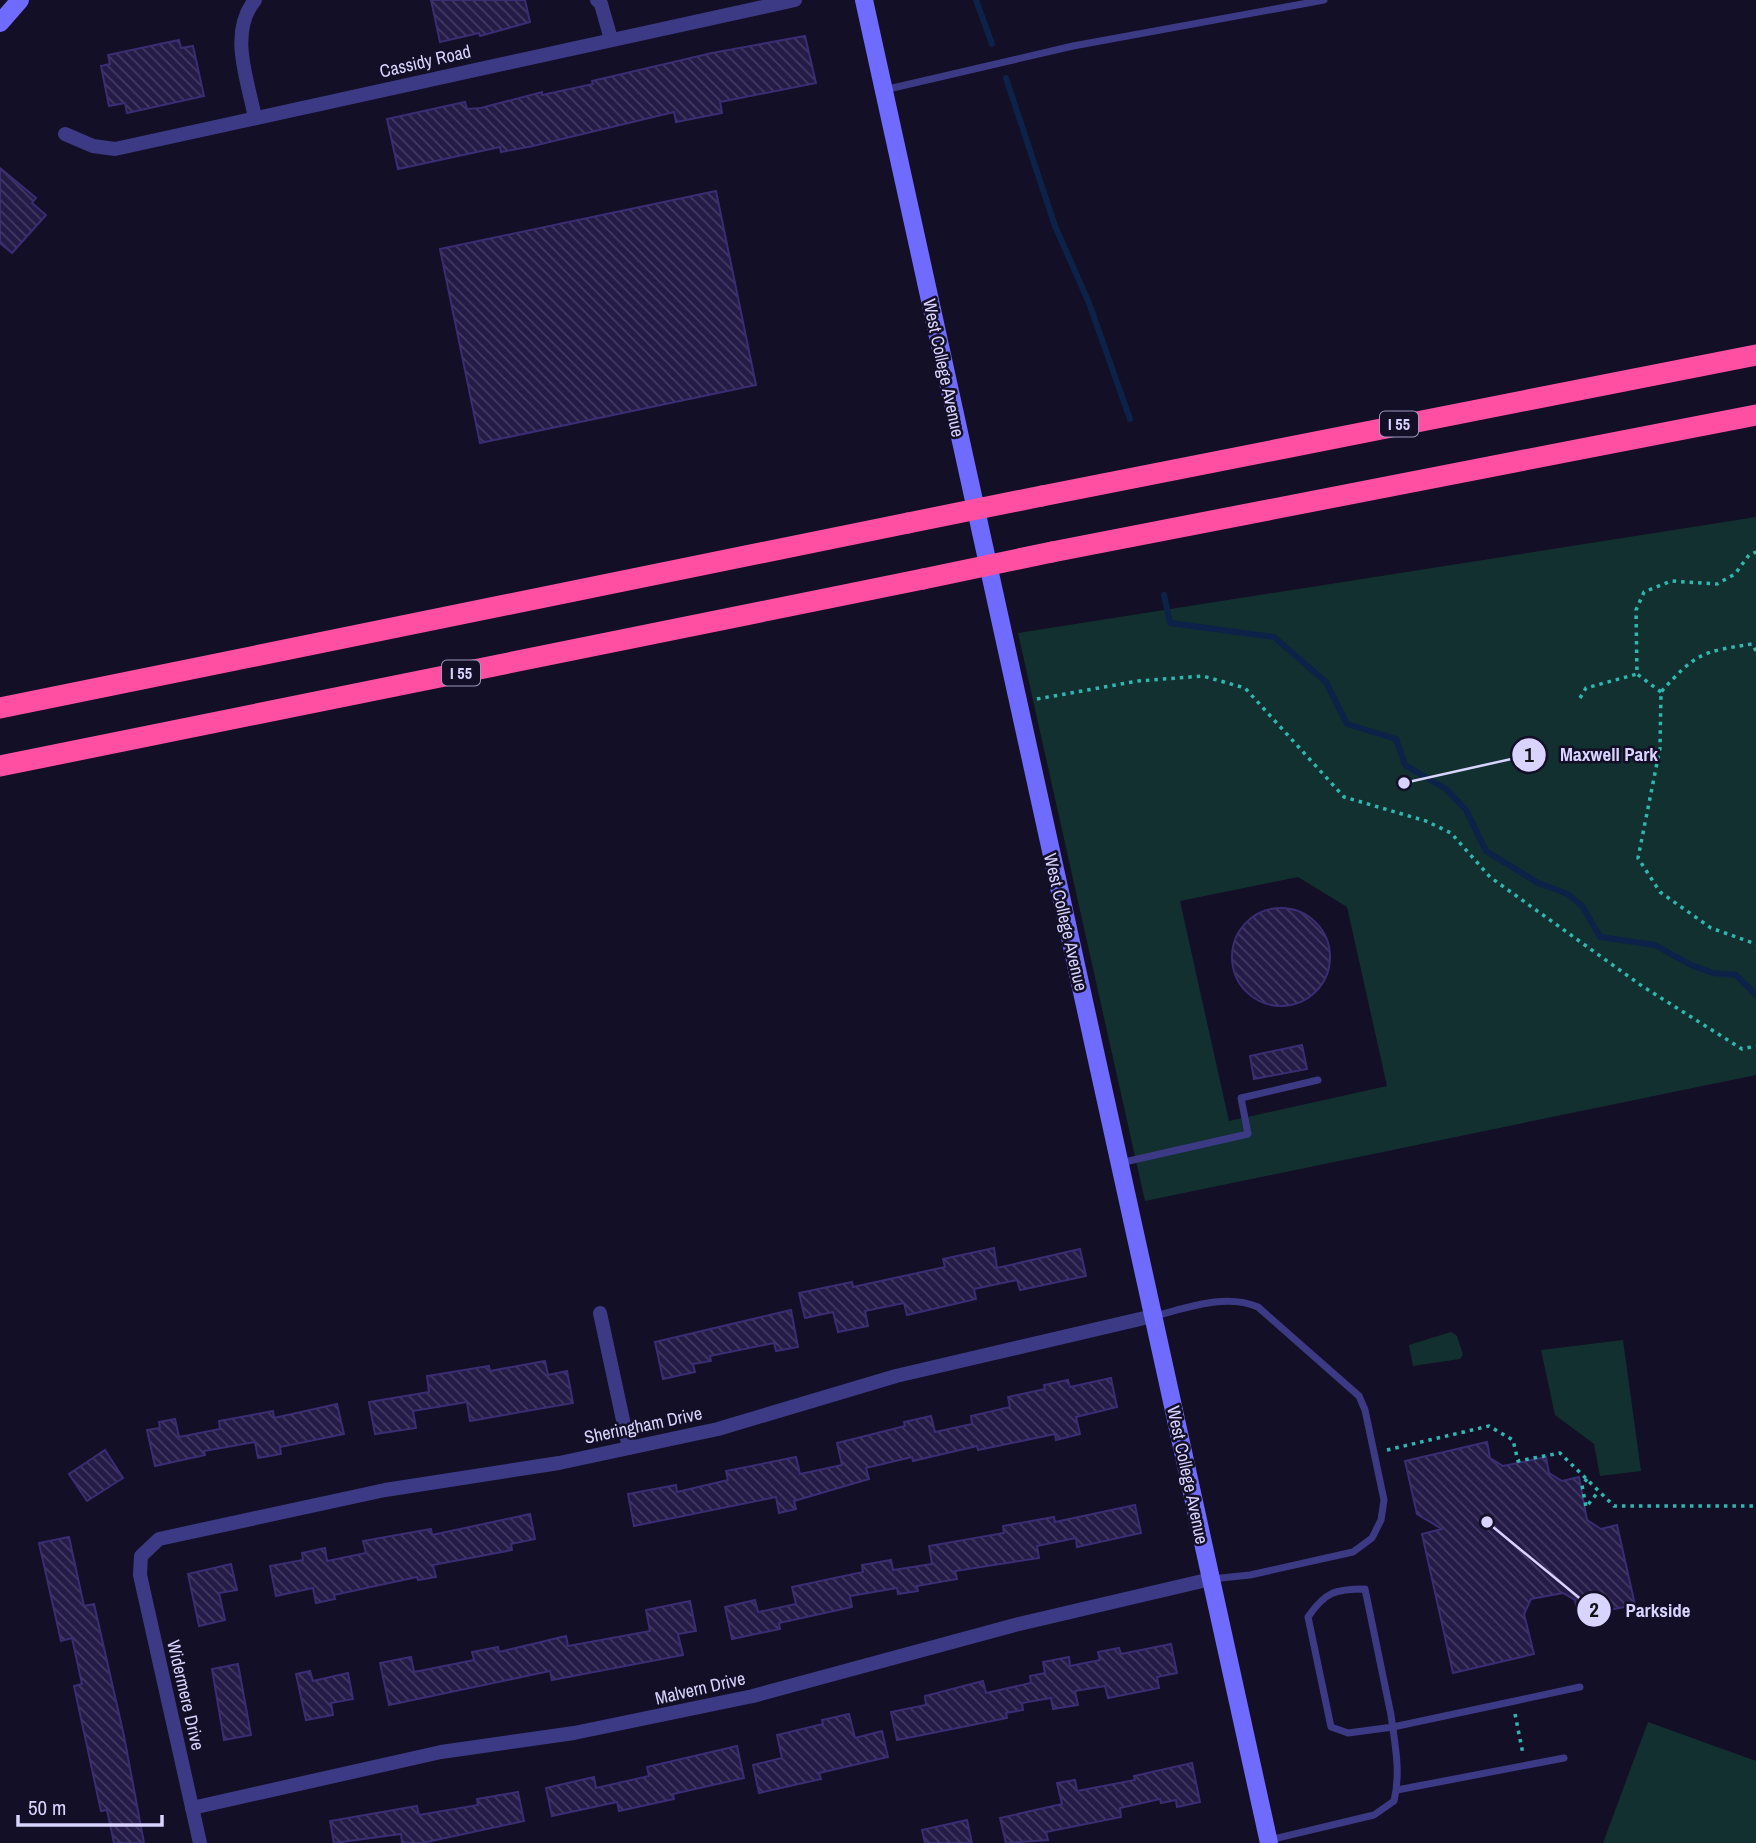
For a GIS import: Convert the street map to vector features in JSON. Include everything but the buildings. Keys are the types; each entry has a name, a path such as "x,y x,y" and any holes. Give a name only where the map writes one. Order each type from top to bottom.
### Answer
{"highway":[{"name":"I 55","path":"0,708 1042,496 1756,355"},
{"name":"I 55","path":"0,766 1052,552 1756,415"}],"main road":[{"path":"0,23 20,0"},
{"name":"West College Avenue","path":"864,0 1211,1579 1265,1842"}],"street":[{"path":"255,0 243,16 241,46 255,118"},
{"path":"597,0 601,4 611,39"},
{"name":"Cassidy Road","path":"65,134 93,146 115,149 795,0"},
{"path":"600,1313 629,1448"},
{"name":"Sheringham Drive","path":"141,1556 159,1539 385,1490 559,1463 718,1429 896,1376 1153,1316"},
{"name":"Widermere Drive","path":"141,1556 140,1575 200,1843"},
{"name":"Malvern Drive","path":"192,1808 441,1752 574,1732 740,1699 1015,1625 1211,1579"}],"lane":[{"path":"883,90 1073,46 1324,0"},
{"path":"1120,1163 1248,1134 1241,1098 1318,1080"},
{"path":"1153,1316 1230,1300 1258,1307 1359,1396 1365,1410 1384,1500 1381,1520 1372,1538 1353,1552 1250,1576 1211,1579"},
{"path":"1265,1842 1374,1815 1394,1801 1397,1790 1393,1727 1365,1589 1341,1589 1321,1598 1308,1617 1331,1727 1348,1733 1393,1727 1580,1687"},
{"path":"1397,1790 1564,1758"}],"path":[{"path":"1637,674 1636,610 1644,592 1671,582 1717,584 1735,574 1749,555 1756,552"},
{"path":"1756,639 1752,645 1706,651 1680,670 1661,692 1660,747 1638,858 1660,892 1711,928 1756,944"},
{"path":"1752,645 1756,651"},
{"path":"1637,674 1661,692"},
{"path":"1580,698 1586,688 1637,674"},
{"path":"1017,702 1138,681 1203,676 1245,688 1344,797 1426,821 1451,832 1490,877 1642,986 1742,1049 1756,1046"},
{"path":"1374,1453 1489,1426 1513,1440 1518,1461 1560,1453 1614,1506 1756,1506"},
{"path":"1587,1479 1581,1485 1586,1507 1599,1490"},
{"path":"1515,1714 1520,1740"}],"green space":[{"path":"1756,517 1756,1075 1145,1201 1018,633","holes":["1298,877 1347,907 1387,1086 1229,1121 1180,901"]},
{"path":"1451,1332 1457,1336 1463,1355 1460,1359 1413,1366 1409,1345"},
{"path":"1623,1340 1641,1471 1600,1476 1594,1444 1555,1415 1541,1350"},
{"path":"1648,1722 1756,1761 1756,1843 1603,1843"}],"waterway":[{"path":"976,0 992,44"},
{"path":"1006,78 1055,226 1089,303 1130,419"},
{"path":"1164,595 1170,623 1274,637 1326,682 1347,724 1396,739 1405,765 1446,789 1466,810 1486,851 1538,883 1568,894 1583,907 1600,937 1655,945 1691,965 1713,973 1736,975 1756,995"}],"place":[{"name":"Maxwell Park","path":"1404,783"},
{"name":"Parkside","path":"1487,1522"}]}
